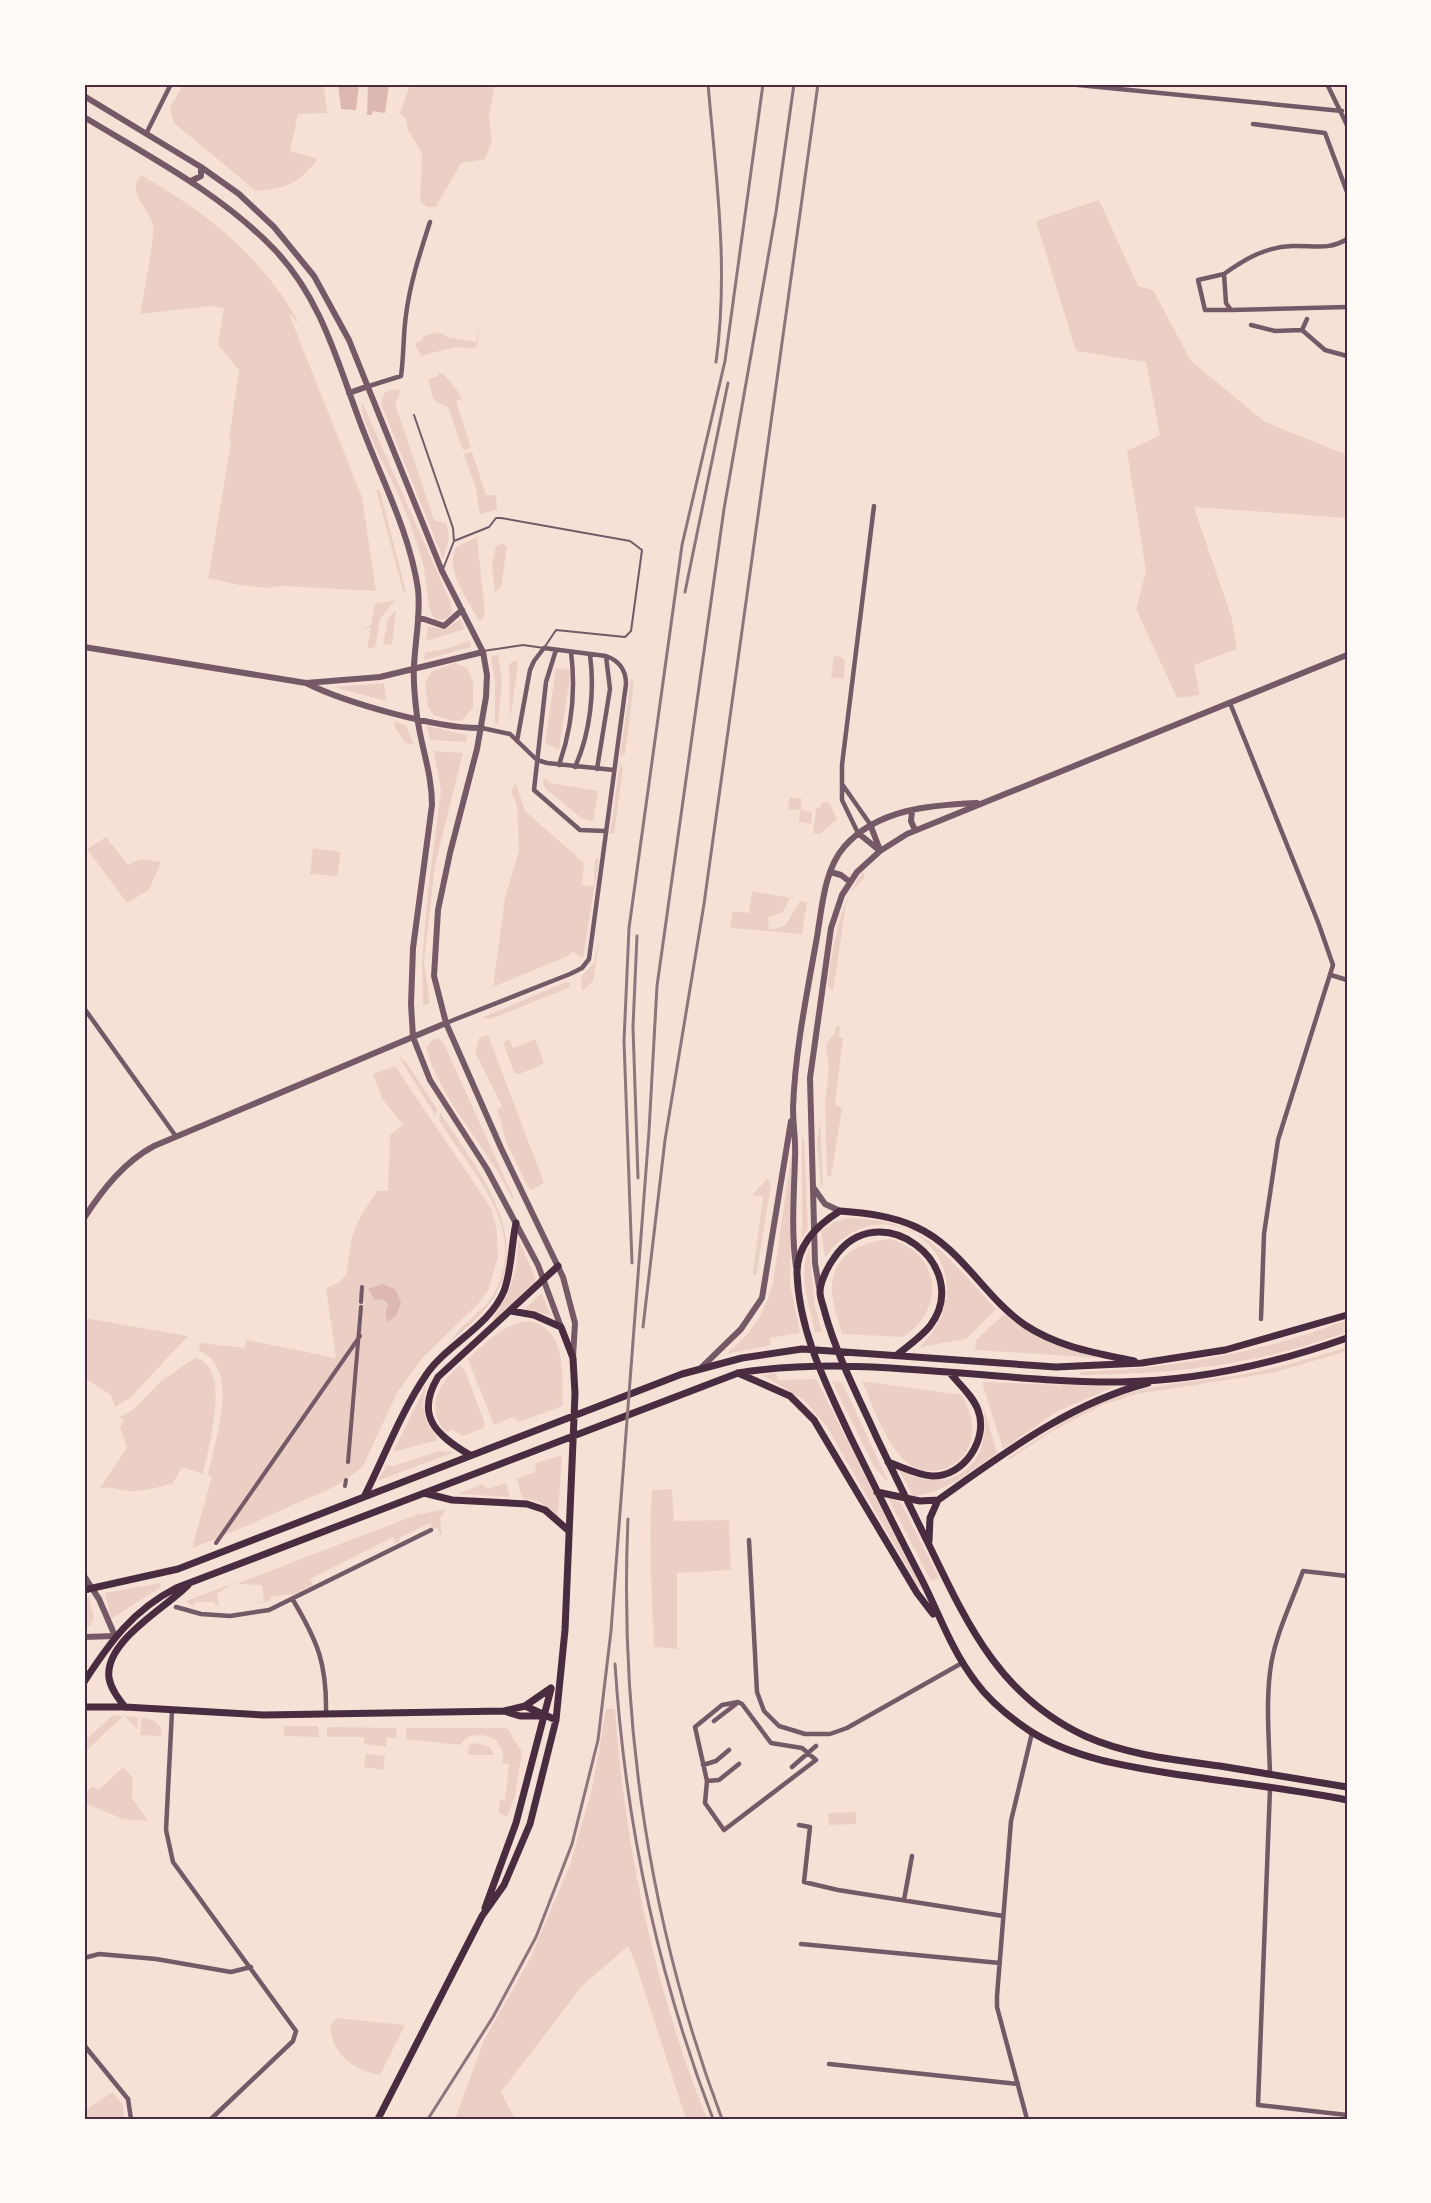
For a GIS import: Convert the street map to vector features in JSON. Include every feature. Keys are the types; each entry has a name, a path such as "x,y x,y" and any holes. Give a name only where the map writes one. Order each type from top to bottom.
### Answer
{"main road":[{"path":"1142,1363 1064,1344 1040,1334 1003,1308 946,1247 919,1228 882,1216 840,1211 814,1230 802,1251 797,1272 804,1323 816,1362 939,1620 962,1663 990,1700 1032,1733 1052,1743 1111,1762 1141,1769 1347,1800"},
{"path":"365,1495 412,1399 428,1372 486,1317 503,1293 511,1262 516,1223"},
{"path":"898,1354 930,1326 938,1312 940,1287 937,1271 928,1256 904,1236 889,1232 870,1233 854,1239 839,1251 830,1264 820,1292 841,1360 888,1462 983,1649 1007,1680 1051,1718 1086,1736 1117,1747 1154,1756 1347,1787"},
{"path":"474,1454 444,1439 436,1431 428,1405 431,1389 438,1377 558,1266"},
{"path":"378,2119 483,1916 504,1885 530,1824 556,1720 565,1630 575,1394 573,1358 561,1327 534,1315 511,1311"},
{"path":"84,1590 178,1569 702,1367 802,1349 898,1354 1025,1365 1083,1366 1142,1363 1225,1350 1347,1315"},
{"path":"929,1545 930,1518 938,1500 1069,1413 1120,1390 1165,1379 1243,1368 1301,1354 1347,1338"},
{"path":"84,1682 114,1636 147,1604 190,1582 738,1373 808,1365 1079,1381 1165,1379"},
{"path":"738,1373 790,1396 814,1420 917,1593 939,1620"},
{"path":"888,1462 931,1476 951,1471 964,1463 974,1451 981,1425 978,1410 950,1373"},
{"path":"876,1492 906,1498 938,1500"},
{"path":"424,1493 452,1500 527,1504 545,1510 569,1531"},
{"path":"125,1707 112,1689 109,1676 110,1665 138,1626 176,1597 190,1582"},
{"path":"483,1916 516,1823 542,1716 551,1688 559,1674"},
{"path":"84,1707 125,1707 234,1714 504,1710 525,1707 551,1688"},
{"path":"525,1707 556,1720"},
{"path":"504,1710 520,1716 542,1716"},
{"path":"1111,1762 1119,1757 1117,1747"},
{"path":"1270,1774 1270,1789"}],"street":[{"path":"146,134 171,84"},
{"path":"1068,84 1342,111"},
{"path":"1328,84 1347,125"},
{"path":"84,96 201,167 239,194 274,227 297,253 336,312 442,571 483,651 487,675 482,728 438,910 434,976 446,1023 501,1148 558,1266 575,1323 573,1358"},
{"path":"84,117 191,182 237,214 272,247 296,275 328,333 412,560 418,593 413,669 417,718 432,782 432,805 413,948 411,1004 413,1037 430,1080 487,1169 516,1223 544,1280 561,1327"},
{"path":"1253,124 1324,133 1347,192"},
{"path":"191,182 201,176 201,167"},
{"path":"349,393 401,376 410,290 430,222"},
{"path":"1347,239 1320,249 1293,246 1270,249 1242,261 1224,274 1198,280 1205,310 1347,307"},
{"path":"1224,274 1226,303 1231,310"},
{"path":"1302,330 1307,320"},
{"path":"1251,325 1275,331 1302,330 1325,350 1347,356"},
{"path":"874,506 842,800 858,833 880,851"},
{"path":"418,617 444,626 462,610"},
{"path":"84,647 306,683 366,680 483,651"},
{"path":"84,1218 119,1171 140,1154 175,1135 582,968 591,954 626,676 619,664 606,656 544,648 530,670 517,741"},
{"path":"556,650 546,682 534,790 580,830 605,831"},
{"path":"559,765 568,740 573,697 575,678 572,652"},
{"path":"574,767 583,745 591,697 593,679 590,655"},
{"path":"820,1292 814,1230 810,1123 813,1047 831,928 839,903 862,865 915,830 961,814 981,803 1347,655"},
{"path":"597,769 610,689 606,656"},
{"path":"306,683 330,695 417,718 459,728 482,728 510,734 537,760 574,767 614,770"},
{"path":"1230,703 1331,956 1331,975 1278,1140 1263,1244 1261,1319"},
{"path":"842,784 870,824 880,851"},
{"path":"702,1367 741,1329 762,1298 793,1109 803,1017 830,872 836,858 858,833 884,817 912,811 981,803"},
{"path":"912,811 911,821 915,830"},
{"path":"830,872 841,875 850,882"},
{"path":"1331,975 1347,980"},
{"path":"84,1008 175,1135"},
{"path":"793,1109 796,1149 793,1242 797,1272"},
{"path":"812,1187 825,1204 840,1211"},
{"path":"348,1462 360,1336 362,1287"},
{"path":"216,1543 360,1336"},
{"path":"345,1486 346,1480"},
{"path":"176,1607 201,1614 230,1616 269,1610 431,1530"},
{"path":"749,1540 755,1672 761,1704 769,1718 791,1731 830,1734 847,1728 962,1663"},
{"path":"1270,1774 1270,1670 1285,1618 1303,1571 1347,1576"},
{"path":"84,1576 92,1587 114,1636 84,1637"},
{"path":"292,1600 321,1654 325,1670 326,1714"},
{"path":"714,1721 738,1702"},
{"path":"738,1702 742,1704 771,1743 802,1748 810,1752 816,1760 724,1830 707,1809 707,1781 695,1727 722,1705 738,1702"},
{"path":"172,1711 166,1830 170,1856 176,1868 294,2025 296,2035 211,2119"},
{"path":"1028,2119 997,2007 1011,1821 1032,1733"},
{"path":"792,1767 816,1746"},
{"path":"704,1765 716,1761 729,1750"},
{"path":"707,1781 719,1780 739,1764"},
{"path":"1270,1789 1258,2105 1347,2115"},
{"path":"799,1825 810,1827 804,1882 1003,1916"},
{"path":"904,1900 912,1856"},
{"path":"801,1944 1000,1963"},
{"path":"84,1958 99,1954 156,1959 231,1972 251,1966"},
{"path":"84,2045 128,2099 131,2119"},
{"path":"829,2064 1018,2084"}],"lane":[{"path":"414,415 453,528 454,541 442,571"},
{"path":"454,541 489,527 496,518 630,541 638,545 642,557 629,634 622,637 556,630 544,648 523,645 483,651"}],"shaded area":[{"path":"183,84 324,84 327,113 298,114 290,151 318,159 292,183 256,191 174,123 170,108"},
{"path":"338,84 359,84 356,110 341,109"},
{"path":"368,84 389,84 385,113 373,111 371,115 367,115"},
{"path":"410,84 495,84 489,116 492,141 485,159 461,163 436,207 427,207 420,201 422,153 408,130 406,119 400,114"},
{"path":"141,175 187,204 228,235 264,272 296,317 299,323 289,314 362,497 376,591 280,586 268,588 239,585 208,578 231,444 229,439 239,370 218,345 224,308 210,306 140,314 153,231 151,219 137,194 137,181"},
{"path":"1099,200 1138,286 1153,290 1191,361 1265,422 1347,455 1347,518 1194,507 1232,619 1237,649 1194,665 1200,695 1177,698 1136,609 1146,571 1127,451 1160,435 1146,362 1076,351 1036,221"},
{"path":"480,321 475,348 454,347 421,356 415,345 423,340 422,337 438,332 450,338 476,342"},
{"path":"438,373 444,374 461,396 462,399 456,401 471,448 463,450 448,407 434,401 428,379 438,376"},
{"path":"396,389 401,390 395,404 434,520 446,523 449,537 443,559 381,404 384,393"},
{"path":"362,402 451,603 452,613 446,619 436,620 430,610 421,556 407,515 370,435 362,410"},
{"path":"472,452 486,495 496,495 497,510 480,514 476,489 464,454"},
{"path":"376,489 380,491 406,592 403,591"},
{"path":"477,537 485,614 480,622 459,586 453,566 456,547"},
{"path":"503,543 507,547 501,587 495,592 492,565 496,546"},
{"path":"395,600 380,619 375,647 367,649 371,627 362,629 371,625 375,604"},
{"path":"396,610 392,644 383,645 388,619"},
{"path":"460,619 465,629 426,641 428,626 445,630"},
{"path":"470,640 471,647 424,660 425,653 453,647"},
{"path":"498,654 502,681 498,724 495,724 495,682 491,657"},
{"path":"834,656 841,657 845,661 844,679 831,677"},
{"path":"516,660 518,664 510,721 509,664"},
{"path":"455,663 467,668 473,682 473,708 461,721 434,715 428,707 425,683 432,671"},
{"path":"556,668 571,670 559,750 545,743"},
{"path":"631,678 634,682 625,754 620,757"},
{"path":"384,683 386,701 333,687"},
{"path":"395,721 406,726 414,744 405,743 394,726"},
{"path":"427,726 467,735 466,742 430,740"},
{"path":"434,751 463,753 435,865 424,963 430,1003 423,1006 422,963 428,890 441,791"},
{"path":"620,763 623,767 614,834 610,834"},
{"path":"544,778 551,783 598,791 593,821 581,818 545,788"},
{"path":"516,783 525,811 584,863 582,885 594,886 595,858 599,859 583,958 573,952 493,987 505,898 519,851 517,806 511,791"},
{"path":"790,797 802,799 801,810 812,812 811,824 799,822 800,810 788,809"},
{"path":"829,802 837,819 820,834 813,833 816,808 821,808 821,803"},
{"path":"106,837 128,865 140,859 161,862 149,890 127,903 87,849"},
{"path":"313,848 341,852 337,876 310,874"},
{"path":"863,872 865,877 851,892 855,885"},
{"path":"752,891 790,898 782,913 768,917 769,930 785,926 800,901 807,902 802,934 730,928 733,911 749,913"},
{"path":"849,896 833,991 828,986 830,966 835,937 843,910"},
{"path":"598,944 593,981 582,991 581,977 594,963"},
{"path":"566,982 571,983 568,988 491,1019 481,1018"},
{"path":"836,1026 840,1026 839,1037 843,1038 835,1104 842,1108 831,1177 827,1176 825,1101 829,1070 826,1044 835,1033"},
{"path":"488,1035 544,1183 532,1190 528,1187 507,1144 497,1109 502,1106 475,1052 479,1038"},
{"path":"438,1038 443,1042 514,1198 512,1199 503,1180 453,1105 433,1067 426,1048 432,1040"},
{"path":"509,1039 513,1048 535,1039 544,1062 542,1065 519,1074 514,1072 503,1042"},
{"path":"398,1056 406,1062 437,1109 436,1116"},
{"path":"395,1066 491,1208 497,1232 498,1257 488,1291 478,1304 423,1357 397,1393 363,1466 326,1491 192,1548 212,1476 208,1475 222,1407 219,1373 212,1360 199,1351 200,1343 244,1348 247,1340 336,1358 326,1288 340,1282 346,1275 352,1236 360,1217 377,1191 388,1191 390,1135 403,1125 383,1100 373,1074"},
{"path":"440,1112 496,1203 504,1227 507,1252 503,1277 491,1302 451,1341 494,1293 503,1269 505,1246 501,1223 492,1202 439,1120"},
{"path":"820,1119 823,1184 821,1187 817,1143"},
{"path":"802,1138 804,1138 808,1229 802,1238"},
{"path":"792,1149 790,1284 800,1333 770,1338 771,1345 726,1354 756,1323 773,1283"},
{"path":"767,1179 771,1185 756,1276 753,1273 763,1197 752,1195"},
{"path":"848,1218 898,1225 917,1234 933,1244 948,1258 996,1309 966,1339 920,1347 941,1316 947,1287 940,1261 924,1240 902,1228 876,1225 849,1234 825,1258 821,1231 834,1222"},
{"path":"518,1238 536,1279 531,1288 493,1321 492,1319 509,1291 517,1260"},
{"path":"890,1239 907,1246 920,1257 928,1269 932,1283 932,1297 927,1312 903,1337 842,1334 832,1293 832,1280 836,1270 841,1261 858,1247"},
{"path":"809,1247 815,1306 822,1332 815,1332 804,1279"},
{"path":"382,1284 395,1289 401,1302 396,1316 388,1322 385,1315 388,1304 382,1299 375,1300 368,1289"},
{"path":"542,1293 551,1316 524,1309"},
{"path":"1004,1314 1028,1331 1050,1342 1102,1358 975,1350 976,1340"},
{"path":"84,1318 188,1336 130,1398 115,1407 111,1395 84,1378"},
{"path":"1347,1320 1347,1332 1248,1360 1183,1370 1080,1375 1080,1372 1148,1367 1216,1357 1282,1342"},
{"path":"530,1321 542,1326 557,1344 562,1369 563,1406 519,1422 513,1417 494,1425 468,1359 504,1329"},
{"path":"1347,1347 1344,1352 1272,1373 1137,1394 1102,1405 1051,1432 1009,1460 1008,1458 1077,1414 1107,1400 1164,1385 1261,1371"},
{"path":"195,1358 206,1364 213,1376 216,1391 213,1428 203,1474 182,1467 173,1483 157,1488 125,1491 108,1487 100,1488 127,1448 120,1427 124,1420 119,1417 133,1410 161,1381"},
{"path":"460,1365 465,1371 484,1421 484,1428 463,1436 452,1430 446,1432 439,1423 435,1405 446,1380"},
{"path":"776,1373 778,1380 816,1379 921,1587 919,1588 827,1427 804,1400 763,1375"},
{"path":"832,1381 842,1382 889,1483 874,1467"},
{"path":"862,1381 962,1395 971,1416 972,1435 966,1451 957,1462 943,1469 929,1471 914,1467 900,1456 888,1439"},
{"path":"982,1382 1114,1387 1058,1411 1003,1449"},
{"path":"426,1385 423,1405 426,1420 438,1440 393,1452"},
{"path":"981,1398 997,1453 947,1486 913,1496 899,1470 920,1478 939,1480 955,1476 968,1468 978,1455 984,1438 985,1419"},
{"path":"439,1451 455,1452 377,1481 387,1465 393,1466"},
{"path":"562,1455 558,1516 540,1502 522,1498 517,1479 535,1472 536,1463"},
{"path":"506,1483 510,1497 458,1494 482,1484 488,1489"},
{"path":"672,1489 674,1521 729,1520 731,1570 677,1573 677,1649 654,1647 651,1568 652,1490"},
{"path":"887,1496 901,1503 939,1578 931,1581"},
{"path":"446,1509 440,1518 442,1534 436,1536 440,1533 437,1528 433,1529 430,1523 399,1538 400,1541 396,1543 393,1537 310,1579 313,1585 295,1594 270,1597 270,1601 256,1604 264,1601 262,1585 236,1584 416,1515"},
{"path":"160,1583 161,1587 111,1619 105,1593"},
{"path":"234,1583 217,1594 219,1607 213,1602 196,1602 192,1606 186,1601"},
{"path":"89,1597 94,1617 90,1626 84,1627 84,1600"},
{"path":"606,1709 615,1709 626,1814 645,1918 672,2020 707,2119 686,2119 628,1946 582,1986 501,2092 515,2119 455,2119 484,2040 529,1961 570,1865 592,1789"},
{"path":"113,1715 123,1716 84,1753 84,1741"},
{"path":"125,1716 138,1717 137,1729"},
{"path":"142,1718 157,1722 161,1728 161,1736 140,1735"},
{"path":"284,1726 318,1726 319,1737 284,1736"},
{"path":"327,1727 397,1728 396,1738 387,1737 386,1747 364,1744 364,1737 327,1737"},
{"path":"406,1728 507,1728 522,1752 515,1796 507,1817 499,1813 500,1800 505,1800 509,1764 502,1763 503,1752 496,1740 476,1735 460,1745 406,1739"},
{"path":"476,1743 490,1747 494,1755 468,1755 469,1745"},
{"path":"366,1754 385,1756 383,1770 364,1767"},
{"path":"123,1767 133,1778 132,1798 148,1821 123,1819 84,1803 84,1794 92,1787 99,1790"},
{"path":"856,1812 856,1824 829,1825 828,1813"},
{"path":"336,2018 405,2025 380,2075 353,2065 340,2053 335,2046 330,2027"},
{"path":"113,2092 123,2105 124,2119 84,2119 84,2111"}],"railway":[{"path":"708,84 721,257 720,327 716,362"},
{"path":"632,1263 624,1041 629,928 682,545 725,361 763,84"},
{"path":"428,2119 493,2017 536,1937 572,1844 598,1740 611,1631 649,1131 657,986 724,509 776,212 794,84"},
{"path":"643,1327 665,1140 704,904 818,84"},
{"path":"685,592 728,383"},
{"path":"637,936 633,1027 638,1178"},
{"path":"628,1519 629,1672 635,1748 645,1824 658,1899 676,1973 697,2047 722,2119"},
{"path":"615,1664 627,1780 647,1895 675,2008 713,2119"}]}
